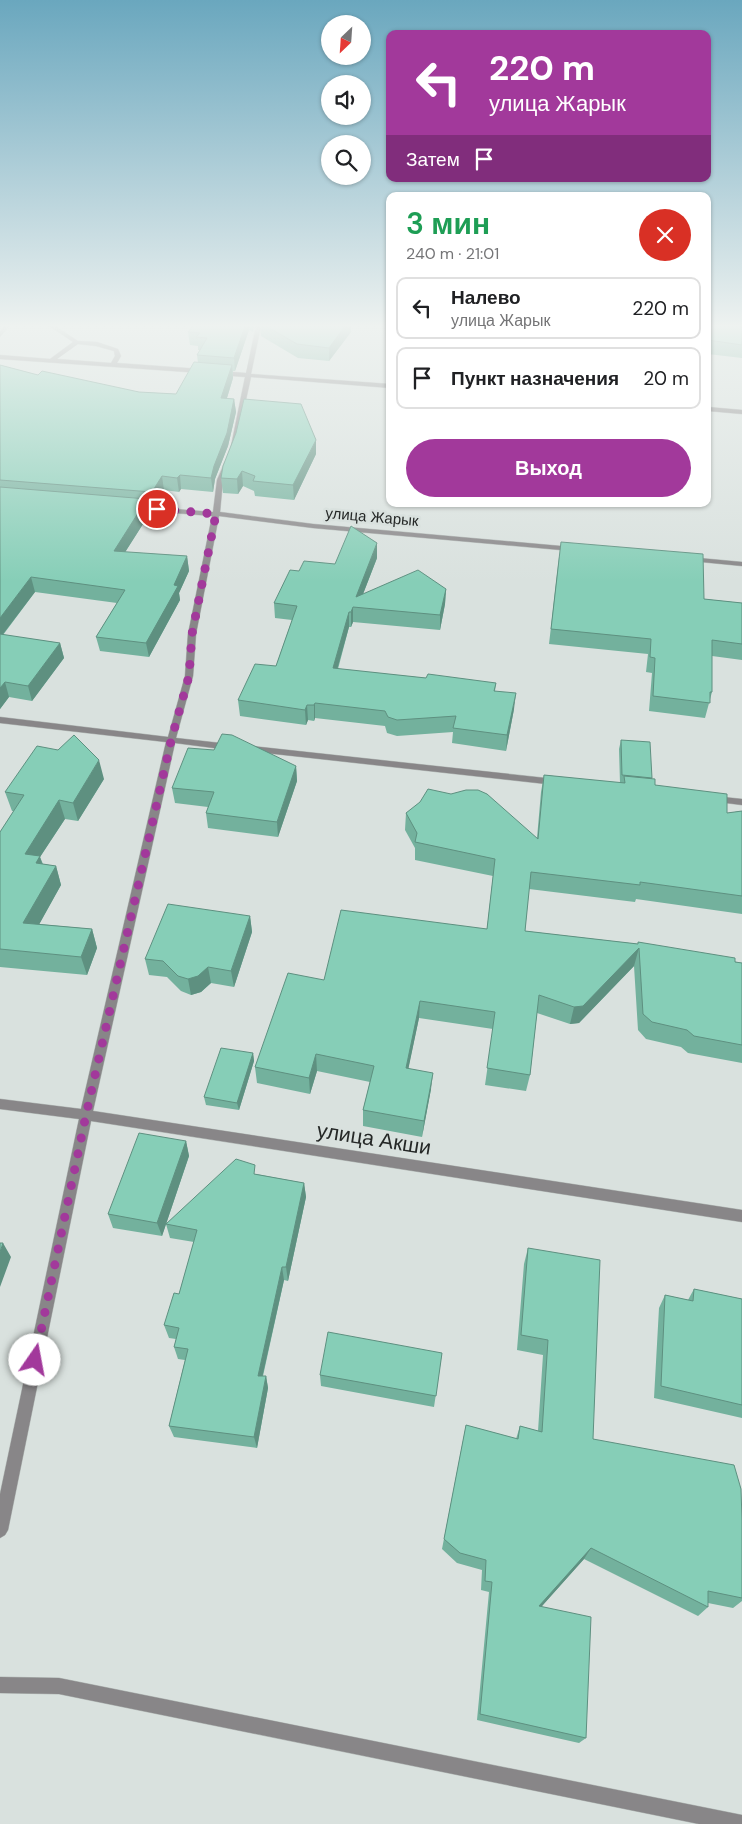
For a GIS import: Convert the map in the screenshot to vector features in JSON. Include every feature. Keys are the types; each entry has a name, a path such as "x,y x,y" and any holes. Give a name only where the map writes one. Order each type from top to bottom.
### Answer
{"street":[{"path":"0,1530 86,1115 171,741 189,676 194,626 216,514 220,480 233,447 240,411"},
{"path":"727,411 742,412"},
{"name":"улица Жарык","path":"127,507 216,514 313,526 578,549"},
{"path":"684,559 742,564"},
{"path":"0,720 171,741 565,783"},
{"path":"703,798 742,802"},
{"name":"улица Акши","path":"0,1104 86,1115 742,1216"},
{"path":"0,1685 59,1686 742,1824"}],"building":[{"path":"0,411 232,411 227,433 211,478 180,475 177,478 162,476 152,492 0,480"},
{"path":"241,411 304,411 316,440 293,485 253,481 255,476 242,471 237,479 221,478 223,466 236,433"},
{"path":"0,487 147,499 114,551 187,556 174,585 178,586 146,643 96,637 125,590 31,577 0,618"},
{"path":"351,526 377,543 356,597 418,570 446,589 440,615 353,607 351,612 349,612 333,668 426,678 428,674 496,683 494,691 516,693 507,735 453,728 456,716 397,720 388,717 385,711 315,703 314,705 307,705 305,710 238,700 255,664 276,666 297,606 274,603 290,570 299,571 304,561 335,564"},
{"path":"561,542 703,554 704,599 742,603 742,644 712,640 712,692 710,692 710,703 653,696 655,658 650,657 651,639 551,629"},
{"path":"0,634 60,643 28,686 5,682 0,688"},
{"path":"222,734 232,735 296,766 277,822 206,813 214,792 172,788 188,748 214,750"},
{"path":"74,735 99,760 73,803 59,800 25,854 40,856 36,863 56,866 23,923 92,929 81,957 0,949 0,832 24,795 5,792 37,746 58,750"},
{"path":"621,740 650,742 652,778 622,775"},
{"path":"544,775 625,783 624,776 655,779 655,785 727,794 727,813 742,811 742,896 640,882 640,885 531,872 525,931 638,944 638,942 735,958 735,962 742,963 742,1045 694,1036 687,1030 652,1022 643,1014 639,948 583,1006 574,1007 539,995 530,1075 487,1068 495,1012 420,1001 406,1068 433,1073 424,1121 363,1110 374,1066 316,1054 309,1078 255,1067 288,973 324,980 341,910 487,929 495,859 415,842 417,833 406,813 420,802 428,789 451,794 466,790 478,790 487,794 538,839"},
{"path":"168,904 250,916 231,971 208,967 198,976 188,979 178,976 163,961 145,959"},
{"path":"221,1048 253,1053 237,1103 204,1097"},
{"path":"139,1133 186,1141 157,1223 108,1214"},
{"path":"236,1159 255,1165 254,1174 304,1183 286,1267 282,1267 258,1376 266,1376 254,1437 169,1426 188,1349 174,1347 179,1328 164,1325 174,1293 179,1294 197,1230 166,1224"},
{"path":"528,1248 600,1260 593,1439 734,1465 741,1489 742,1598 708,1591 708,1607 591,1548 539,1606 591,1617 586,1738 480,1714 492,1582 485,1581 486,1560 460,1553 444,1539 466,1425 518,1439 520,1426 542,1432 548,1340 521,1335"},
{"path":"694,1289 742,1299 742,1405 661,1386 665,1295 693,1301"},
{"path":"328,1332 442,1353 436,1396 320,1375"}],"route":[{"path":"35,1360 86,1115 171,741 189,676 192,634 216,514 157,509"}]}
